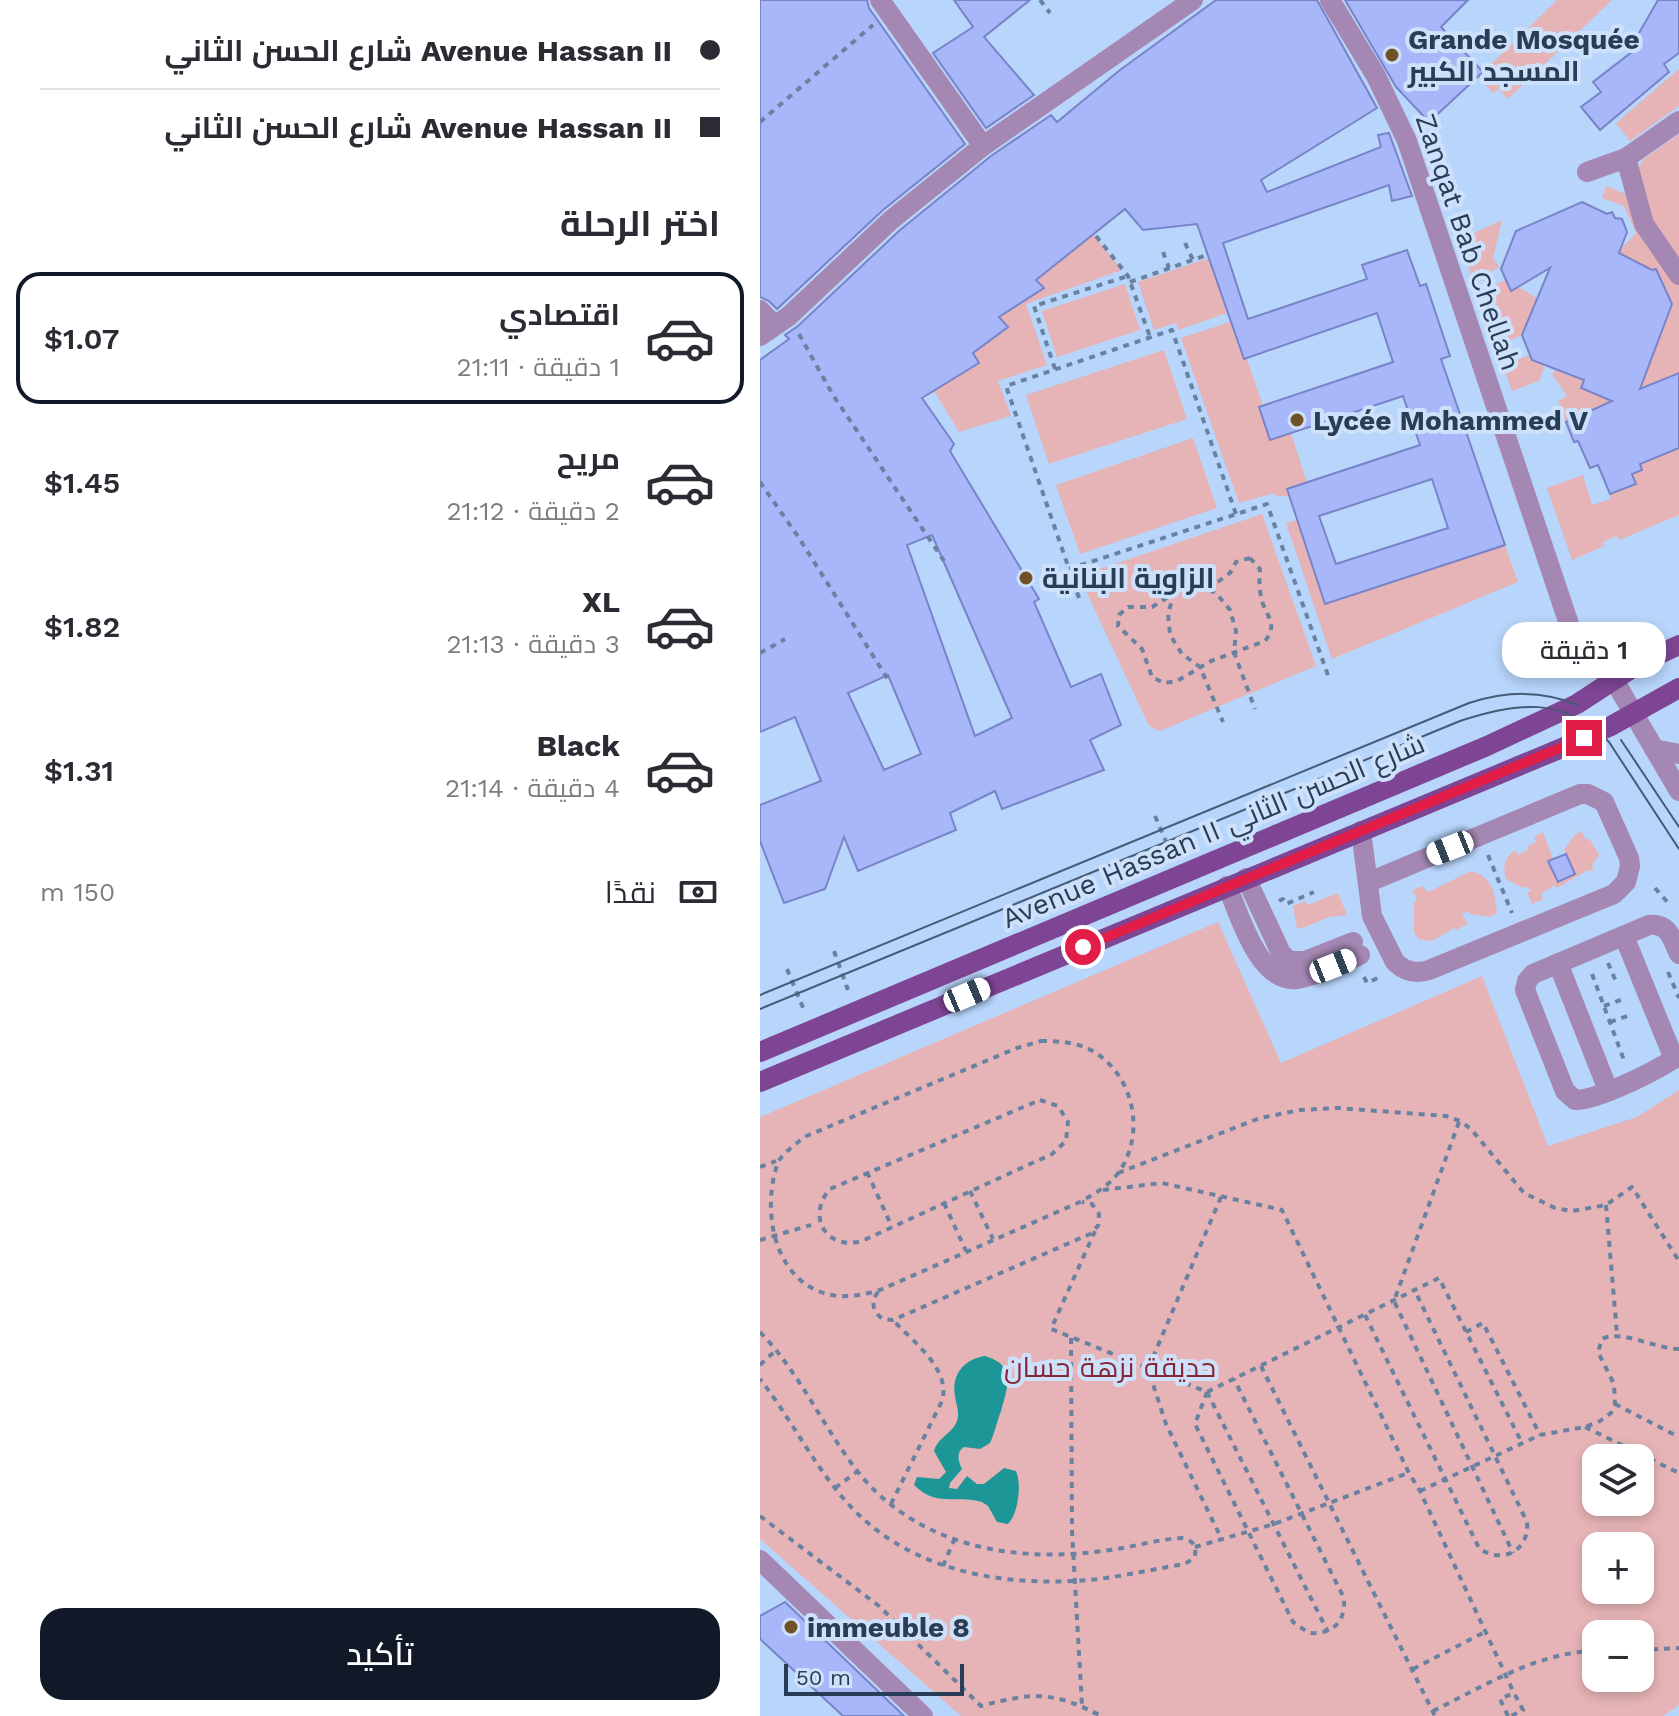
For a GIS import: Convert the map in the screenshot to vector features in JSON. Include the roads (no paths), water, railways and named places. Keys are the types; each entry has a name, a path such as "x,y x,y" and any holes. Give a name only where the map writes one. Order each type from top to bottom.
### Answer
{"main road":[{"name":"Avenue Hassan II شارع الحسن الثاني","path":"760,1052 1487,746 1577,704 1640,663 1679,645"},
{"name":"Avenue Hassan II شارع الحسن الثاني","path":"760,1082 1569,745 1679,688"}],"street":[{"name":"Zanqat Bab Chellah","path":"1330,0 1376,76 1407,141 1574,639 1583,654 1614,680"},
{"path":"771,322 983,146 1191,1"},
{"path":"884,6 983,146"},
{"path":"1587,172 1626,158 1679,121"},
{"path":"1626,158 1644,224 1679,275"},
{"path":"1614,680 1679,791"},
{"path":"1654,749 1679,754"},
{"path":"1361,831 1372,916 1391,956 1400,967 1422,972 1614,894 1626,882 1630,866 1609,809 1597,797 1580,794 1369,882"},
{"path":"1237,882 1261,961 1272,973 1297,979 1356,948"},
{"path":"1624,936 1677,1057 1580,1101 1567,1095 1525,995 1525,986 1530,977 1649,925 1661,926 1670,934 1679,954"},
{"path":"1558,963 1608,1090"},
{"path":"764,1568 923,1716"}],"tram line":[{"path":"760,995 1469,703 1524,694 1551,697 1578,705"},
{"path":"760,1009 1460,721 1500,710 1519,707 1557,710 1592,727 1609,742 1679,849"},
{"path":"1621,740 1679,827"}],"place":[{"name":"Grande Mosquée المسجد الكبير","path":"1392,55"},
{"name":"Lycée Mohammed V","path":"1297,420"},
{"name":"الزاوية البنانية","path":"1026,578"},
{"name":"immeuble 8","path":"791,1627"}],"park label":[{"name":"حديقة نزهة حسان","path":"1110,1367"}]}
